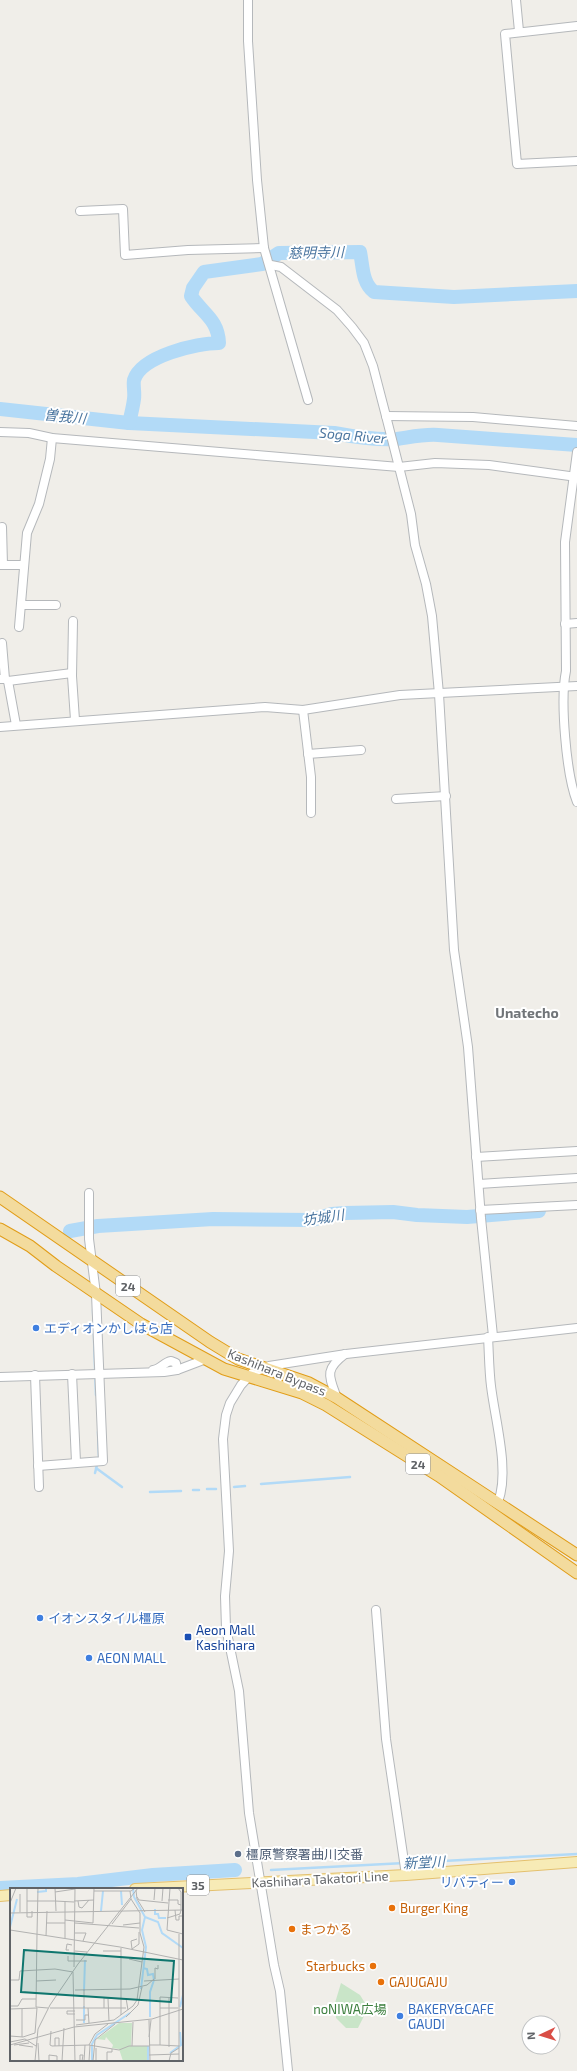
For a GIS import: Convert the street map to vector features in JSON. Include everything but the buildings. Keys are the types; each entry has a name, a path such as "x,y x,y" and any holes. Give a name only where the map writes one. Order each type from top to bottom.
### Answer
{"highway":[{"name":"Kashihara Bypass","path":"0,1197 210,1342 238,1359 309,1383 337,1398 577,1555"},
{"name":"Kashihara Bypass","path":"0,1229 30,1246 96,1294 141,1324 224,1369 302,1393 326,1405 439,1476 577,1573"}],"main road":[{"name":"Kashihara Takatori Line","path":"153,1888 261,1882 406,1868 577,1862"},
{"path":"0,1896 10,1895"}],"street":[{"path":"248,0 248,41 257,180 264,248 271,265 308,400"},
{"path":"516,0 519,31"},
{"path":"577,26 519,31 505,34 517,164 577,161"},
{"path":"80,211 123,209 125,255 188,250 264,248"},
{"path":"271,265 280,267 337,310 364,343 371,361 411,514 415,545 426,584 432,616 446,796 454,950 468,1047 490,1337 491,1386 499,1439 503,1489 498,1502"},
{"path":"386,416 473,417 577,426"},
{"path":"0,432 29,433 52,438 399,467 435,463 489,465 575,474"},
{"path":"19,628 23,565 28,528 39,504 50,459 52,438"},
{"path":"577,452 565,542 566,671 562,687 570,781 577,802"},
{"path":"2,527 2,565 23,565"},
{"path":"21,605 56,605"},
{"path":"73,621 72,673 75,720"},
{"path":"565,624 577,623"},
{"path":"2,643 4,680 16,725"},
{"path":"4,680 72,673"},
{"path":"0,727 75,720 265,707 302,710 400,695 577,686"},
{"path":"302,710 311,776 311,813"},
{"path":"308,754 360,750"},
{"path":"396,799 446,796"},
{"path":"476,1157 577,1151"},
{"path":"478,1184 577,1178"},
{"path":"38,1466 99,1461 96,1373 96,1294 91,1260 89,1193"},
{"path":"481,1214 577,1205"},
{"path":"288,2071 280,1991 249,1813 239,1691 228,1644 225,1612 229,1551 224,1427 230,1403 248,1377 261,1368 346,1354 577,1328"},
{"path":"337,1398 329,1378 330,1370 335,1362 346,1354"},
{"path":"0,1377 178,1370 194,1362 206,1359"},
{"path":"72,1374 76,1462"},
{"path":"35,1375 39,1487"},
{"path":"376,1610 386,1739 406,1868"}],"green space":[{"name":"noNIWA広場","path":"341,1983 360,1995 368,2008 358,2028 346,2028 336,2018 335,2003"}],"waterway":[{"name":"慈明寺川","path":"129,423 133,408 134,380 147,364 171,352 184,348 219,343 218,335 213,322 191,296 193,288 204,272 262,264 279,253 360,252 365,279 367,284 374,292 454,297 577,291"},
{"name":"Soga River","path":"0,409 129,423 334,433 373,439 397,439 433,435 577,445"},
{"name":"坊城川","path":"70,1231 98,1226 213,1219 312,1220 332,1214 345,1213 393,1212 417,1215 467,1217 539,1211"},
{"path":"93,1310 96,1395"},
{"path":"95,1473 99,1457 98,1432"},
{"path":"96,1468 122,1487"},
{"path":"261,1484 350,1477"},
{"path":"234,1487 245,1486"},
{"path":"207,1489 216,1489"},
{"path":"193,1490 199,1490"},
{"path":"150,1492 181,1491"},
{"name":"新堂川","path":"271,1870 577,1854"},
{"name":"新堂川","path":"0,1888 78,1884 153,1875 235,1870"}],"place":[{"name":"エディオンかしはら店","path":"36,1328"},
{"name":"イオンスタイル橿原","path":"40,1618"},
{"name":"Aeon Mall Kashihara","path":"188,1637"},
{"name":"AEON MALL","path":"89,1658"},
{"name":"橿原警察署曲川交番","path":"238,1854"},
{"name":"リバティー","path":"512,1882"},
{"name":"Burger King","path":"392,1908"},
{"name":"まつかる","path":"292,1929"},
{"name":"Starbucks","path":"373,1966"},
{"name":"GAJUGAJU","path":"381,1982"},
{"name":"BAKERY&CAFE GAUDI","path":"400,2016"}],"district":[{"name":"Unatecho","path":"527,1012"}],"water label":[{"name":"曽我川","path":"65,416"}]}
